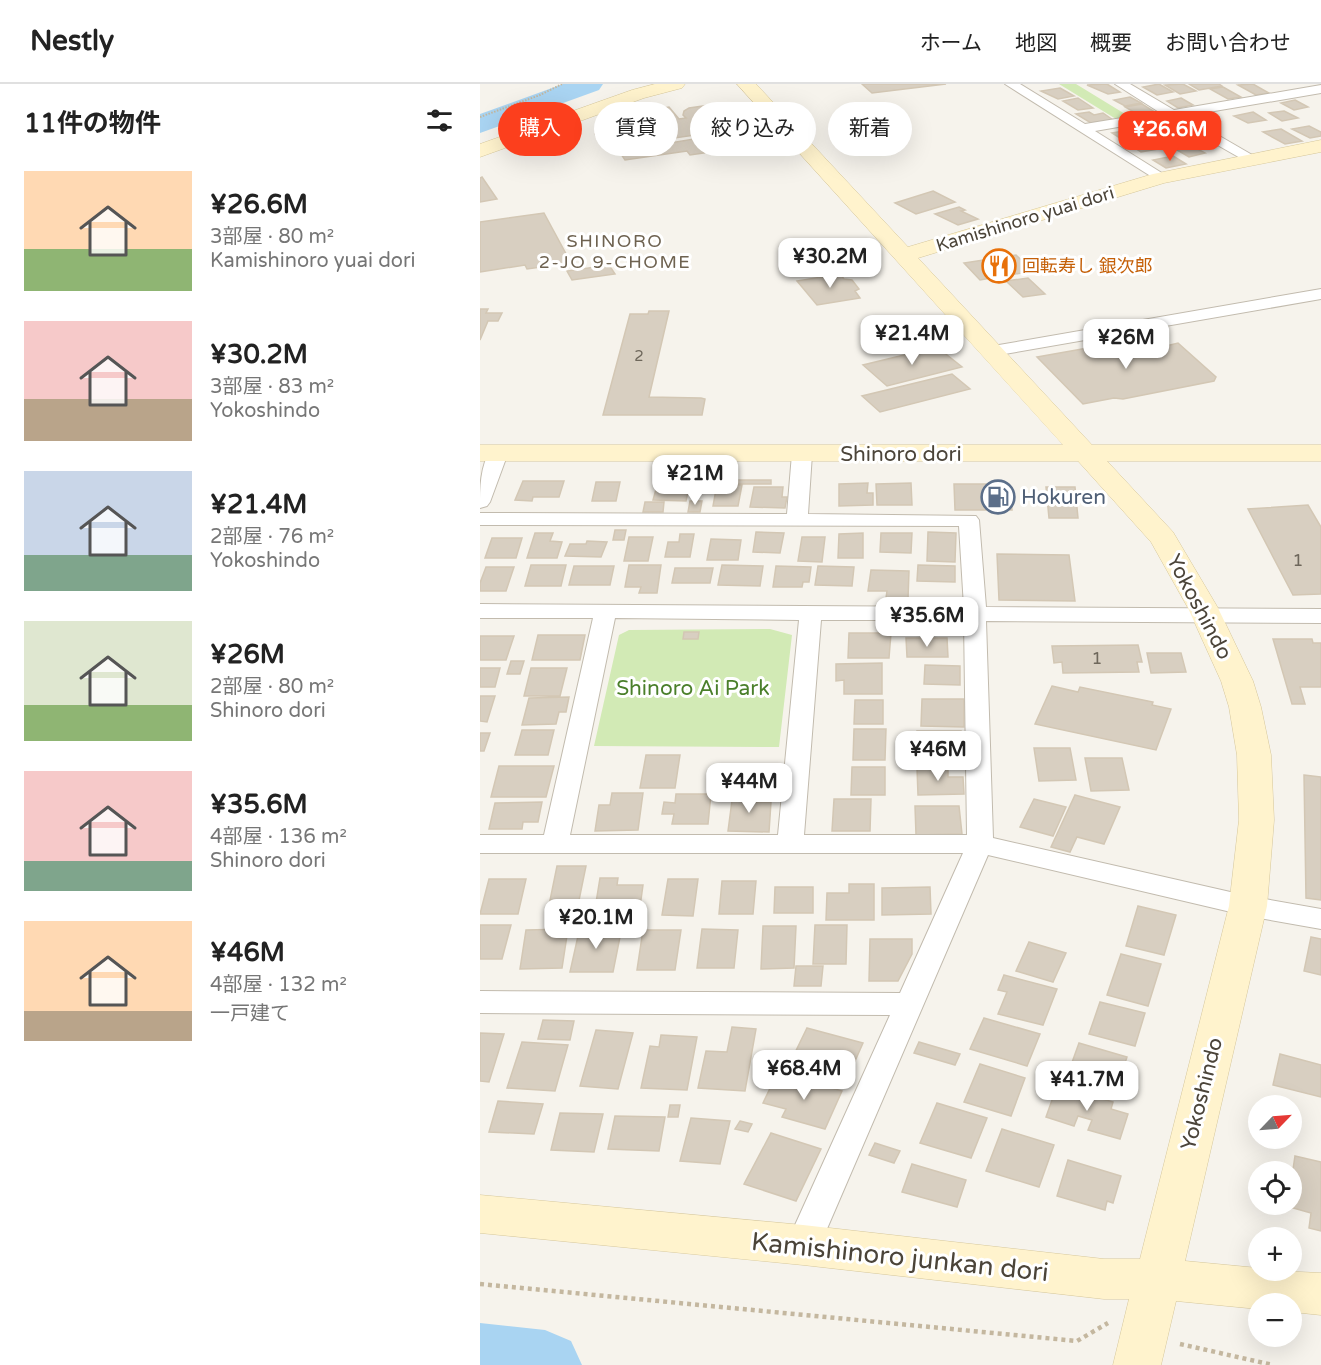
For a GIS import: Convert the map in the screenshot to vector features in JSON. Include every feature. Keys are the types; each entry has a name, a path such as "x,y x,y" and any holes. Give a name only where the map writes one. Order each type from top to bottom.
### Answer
{"street":[{"path":"480,150 627,97 676,84"},
{"name":"Yokoshindo","path":"746,84 1162,538 1208,615 1232,670 1251,733 1257,804 1248,906 1137,1365"},
{"path":"1011,84 1160,178"},
{"path":"1121,84 1249,159"},
{"path":"1082,129 1321,89"},
{"name":"Kamishinoro yuai dori","path":"904,255 1160,178 1321,146"},
{"path":"993,351 1321,294"},
{"path":"480,502 489,453"},
{"name":"Shinoro dori","path":"489,453 1321,453"},
{"path":"797,520 802,454"},
{"path":"480,519 969,520 975,614 980,844 803,1245"},
{"path":"480,611 1321,616"},
{"path":"555,844 605,612"},
{"path":"790,844 811,613"},
{"path":"480,844 980,844 1248,906 1321,919"},
{"path":"480,1002 910,1004"},
{"name":"Kamishinoro junkan dori","path":"480,1214 803,1245 1104,1280 1158,1279 1321,1294"}],"path":[{"path":"480,117 540,95 562,84"},
{"path":"480,1284 1077,1341 1111,1320"},
{"path":"1177,1344 1273,1365"}],"green space":[{"path":"1059,84 1076,84 1130,117 1116,119"},
{"name":"Shinoro Ai Park","path":"770,629 792,635 779,747 594,746 619,635 629,630"}],"building":[{"path":"862,84 946,84 872,93"},
{"path":"1107,84 1120,92 1108,94 1087,85"},
{"path":"1159,84 1173,92 1157,95 1143,87"},
{"path":"1183,84 1196,91 1180,94 1165,85"},
{"path":"1189,84 1219,84 1222,86 1199,90"},
{"path":"1253,84 1269,93 1256,95 1238,85"},
{"path":"1223,87 1241,97 1228,99 1210,89"},
{"path":"1060,88 1074,96 1058,99 1041,91"},
{"path":"1130,97 1141,103 1125,106 1114,100"},
{"path":"1078,98 1093,108 1078,110 1063,101"},
{"path":"1181,98 1193,105 1178,108 1167,101"},
{"path":"1295,100 1308,107 1294,110 1281,103"},
{"path":"1142,104 1155,112 1139,115 1125,107"},
{"path":"690,108 690,136 678,137 678,118 686,118 683,115 684,111"},
{"path":"1284,111 1298,118 1282,121 1269,113"},
{"path":"1089,112 1094,115 1103,113 1113,120 1091,123 1076,114"},
{"path":"1253,112 1266,120 1248,123 1234,116"},
{"path":"1155,123 1170,132 1185,129 1201,138 1161,146 1130,128"},
{"path":"1309,126 1321,132 1321,136 1310,138 1292,129"},
{"path":"1281,129 1302,141 1285,144 1263,132"},
{"path":"1130,130 1145,139 1126,142 1112,133"},
{"path":"690,140 690,155 687,151 678,152 678,142"},
{"path":"1144,140 1158,149 1141,152 1127,143"},
{"path":"1188,144 1205,153 1189,157 1172,147"},
{"path":"622,156 653,156 625,160"},
{"path":"1173,156 1186,164 1166,168 1153,160"},
{"path":"482,177 497,199 480,202 480,178"},
{"path":"933,191 955,202 916,214 895,203"},
{"path":"959,207 965,210 961,211 978,219 958,225 935,214"},
{"path":"544,213 571,263 527,269 525,265 480,272 480,222"},
{"path":"1016,255 1033,271 980,280 964,263"},
{"path":"609,265 615,274 572,280 567,271"},
{"path":"840,274 844,279 852,280 859,289 855,291 860,298 817,305 797,281"},
{"path":"1028,278 1045,294 1023,297 1006,281"},
{"path":"480,309 488,309 486,313 502,313 498,321 488,321 480,340"},
{"path":"649,311 669,311 649,397 705,399 702,415 603,415 630,314 648,314"},
{"path":"1155,336 1166,346 1178,343 1216,377 1214,381 1123,399 1114,398 1083,404 1037,357"},
{"path":"937,347 962,367 887,386 863,365"},
{"path":"952,374 970,389 880,412 862,396"},
{"path":"738,480 771,480 771,484 738,484"},
{"path":"523,481 564,481 559,497 533,497 532,501 515,500"},
{"path":"596,482 620,482 616,501 592,501"},
{"path":"658,482 690,483 686,501 653,500"},
{"path":"868,483 867,493 873,493 873,505 839,506 839,484"},
{"path":"911,483 912,505 877,505 876,484"},
{"path":"717,484 742,485 738,506 713,506"},
{"path":"954,484 1009,484 1012,510 955,510"},
{"path":"754,487 783,487 782,497 787,497 785,508 750,507"},
{"path":"1046,487 1075,487 1078,518 1049,518"},
{"path":"690,501 702,501 700,512 688,512"},
{"path":"645,502 664,502 663,512 643,512"},
{"path":"1308,505 1321,527 1321,594 1293,595 1248,509"},
{"path":"615,530 626,530 624,540 613,540"},
{"path":"756,532 784,533 780,553 753,552"},
{"path":"928,532 956,533 955,562 927,561"},
{"path":"535,533 553,533 550,541 562,542 557,558 527,558"},
{"path":"863,533 863,558 838,558 839,534"},
{"path":"881,533 912,533 911,553 880,552"},
{"path":"680,534 694,534 690,557 665,557 668,542 679,542"},
{"path":"629,537 653,537 648,561 624,561"},
{"path":"802,537 825,537 822,562 798,561"},
{"path":"492,538 522,538 516,558 485,558"},
{"path":"711,539 741,540 738,560 707,560"},
{"path":"587,541 607,542 601,557 565,556 570,544 586,544"},
{"path":"997,554 1069,555 1075,601 999,600"},
{"path":"531,565 566,565 561,586 525,586"},
{"path":"629,565 661,565 657,593 639,593 641,587 625,587"},
{"path":"722,565 763,566 760,586 718,585"},
{"path":"918,565 955,566 955,582 917,581"},
{"path":"574,566 614,566 610,585 569,585"},
{"path":"776,566 811,567 809,582 803,582 802,587 773,587"},
{"path":"818,566 854,567 852,586 815,585"},
{"path":"486,567 514,567 506,591 480,591 480,583"},
{"path":"675,568 713,568 710,583 672,583"},
{"path":"871,570 909,571 908,599 886,598 887,591 868,591"},
{"path":"684,632 699,632 698,639 683,639"},
{"path":"849,633 891,633 889,658 848,658"},
{"path":"538,635 585,635 580,660 532,660"},
{"path":"480,636 514,636 506,660 480,660"},
{"path":"906,638 947,638 948,657 907,657"},
{"path":"1273,639 1312,639 1313,643 1321,643 1321,687 1300,687 1305,704 1292,704"},
{"path":"1138,645 1142,662 1137,662 1139,672 1063,673 1062,662 1054,663 1052,646"},
{"path":"1147,653 1181,653 1186,672 1151,673"},
{"path":"511,661 524,661 520,674 507,674"},
{"path":"882,663 882,694 844,694 844,680 836,681 836,664"},
{"path":"925,665 960,666 960,685 924,684"},
{"path":"480,668 500,668 495,687 480,687"},
{"path":"531,668 567,668 560,696 524,696"},
{"path":"1052,686 1078,692 1080,687 1153,702 1152,705 1171,709 1156,750 1035,724"},
{"path":"480,696 495,696 487,722 480,721"},
{"path":"569,697 566,712 559,712 556,724 522,725 529,698"},
{"path":"922,699 964,699 964,727 921,726"},
{"path":"855,700 883,700 883,724 854,724"},
{"path":"854,729 886,729 885,760 853,760"},
{"path":"522,730 554,730 548,755 515,755"},
{"path":"917,731 961,731 961,753 917,753"},
{"path":"480,733 490,733 484,751 480,751"},
{"path":"1034,748 1070,748 1076,780 1039,781"},
{"path":"646,755 680,755 675,788 640,788"},
{"path":"1085,758 1122,758 1129,790 1091,791"},
{"path":"499,766 554,766 546,797 491,797"},
{"path":"852,767 885,767 885,795 851,795"},
{"path":"917,768 948,768 948,777 963,777 964,794 918,795"},
{"path":"1304,775 1321,777 1321,900 1306,898"},
{"path":"612,793 643,793 638,830 595,831 599,805 610,805"},
{"path":"733,793 755,793 754,802 771,802 769,832 728,831"},
{"path":"676,794 711,794 708,824 672,824 674,814 662,814 664,802 675,803"},
{"path":"1075,795 1120,807 1104,844 1077,837 1070,852 1051,847"},
{"path":"834,799 871,799 870,831 832,831"},
{"path":"1034,799 1066,807 1053,836 1020,827"},
{"path":"542,802 538,822 523,822 522,829 489,829 495,803"},
{"path":"915,806 959,806 962,834 916,835"},
{"path":"557,866 586,866 577,910 565,911 564,915 547,915"},
{"path":"600,878 618,878 617,885 643,885 639,914 594,915"},
{"path":"489,879 526,879 518,914 480,914"},
{"path":"668,879 698,879 693,916 662,915"},
{"path":"722,881 756,881 753,914 719,914"},
{"path":"849,884 874,884 874,920 826,920 827,893 849,893"},
{"path":"775,887 813,887 813,913 774,913"},
{"path":"930,887 931,914 882,915 882,888"},
{"path":"1138,906 1176,915 1164,955 1126,946"},
{"path":"480,925 511,925 502,959 480,959"},
{"path":"815,925 847,925 846,964 813,964"},
{"path":"763,926 796,926 794,968 761,969"},
{"path":"580,927 622,927 613,972 570,972"},
{"path":"568,929 562,968 520,969 526,930"},
{"path":"702,929 738,930 734,968 697,968"},
{"path":"643,930 681,930 675,970 637,970"},
{"path":"1311,937 1321,939 1321,975 1304,971"},
{"path":"870,939 912,939 912,954 898,981 869,981"},
{"path":"1029,942 1066,953 1053,982 1016,971"},
{"path":"1121,954 1161,964 1148,1006 1107,995"},
{"path":"796,966 823,966 821,986 794,986"},
{"path":"1004,975 1057,989 1043,1025 998,1014 1007,992 998,990"},
{"path":"1100,1002 1145,1013 1135,1046 1089,1034"},
{"path":"984,1018 1040,1034 1027,1066 970,1049"},
{"path":"543,1020 574,1021 570,1040 538,1039"},
{"path":"732,1027 756,1029 745,1091 698,1088 706,1051 727,1052"},
{"path":"807,1028 863,1043 847,1079 790,1063"},
{"path":"596,1030 633,1033 618,1089 580,1086"},
{"path":"480,1033 504,1034 489,1082 480,1081"},
{"path":"661,1035 697,1037 687,1090 641,1088 650,1046 659,1047"},
{"path":"522,1042 568,1045 555,1091 507,1088"},
{"path":"919,1042 960,1054 955,1065 914,1053"},
{"path":"1079,1043 1127,1057 1114,1096 1065,1082"},
{"path":"1280,1054 1321,1065 1321,1097 1273,1085"},
{"path":"980,1064 1025,1078 1011,1116 964,1102"},
{"path":"775,1078 797,1084 800,1079 842,1091 825,1129 782,1117 786,1109 763,1103"},
{"path":"1057,1086 1113,1102 1111,1109 1128,1114 1120,1139 1088,1130 1092,1120 1078,1116 1074,1126 1046,1117"},
{"path":"498,1101 543,1104 534,1134 489,1132"},
{"path":"937,1103 987,1118 971,1158 920,1143"},
{"path":"670,1105 680,1105 678,1117 668,1117"},
{"path":"560,1113 603,1114 594,1152 551,1150"},
{"path":"615,1116 665,1117 659,1151 608,1149"},
{"path":"691,1118 730,1121 720,1164 680,1161"},
{"path":"740,1121 752,1124 748,1132 735,1129"},
{"path":"1002,1129 1054,1145 1039,1187 986,1171"},
{"path":"771,1133 821,1149 796,1201 744,1184"},
{"path":"875,1143 900,1151 894,1163 869,1155"},
{"path":"1295,1156 1321,1162 1321,1231 1309,1228 1311,1213 1302,1210 1302,1161 1294,1161"},
{"path":"1068,1160 1121,1176 1113,1203 1107,1201 1105,1210 1057,1196"},
{"path":"912,1164 966,1180 957,1207 902,1192"}],"waterway":[{"path":"480,124 589,84"},
{"path":"480,1357 545,1365"}],"place":[{"name":"回転寿し 銀次郎","path":"999,266"},
{"name":"Hokuren","path":"998,497"}],"district":[{"name":"SHINORO 2-JO 9-CHOME","path":"615,251"}]}
